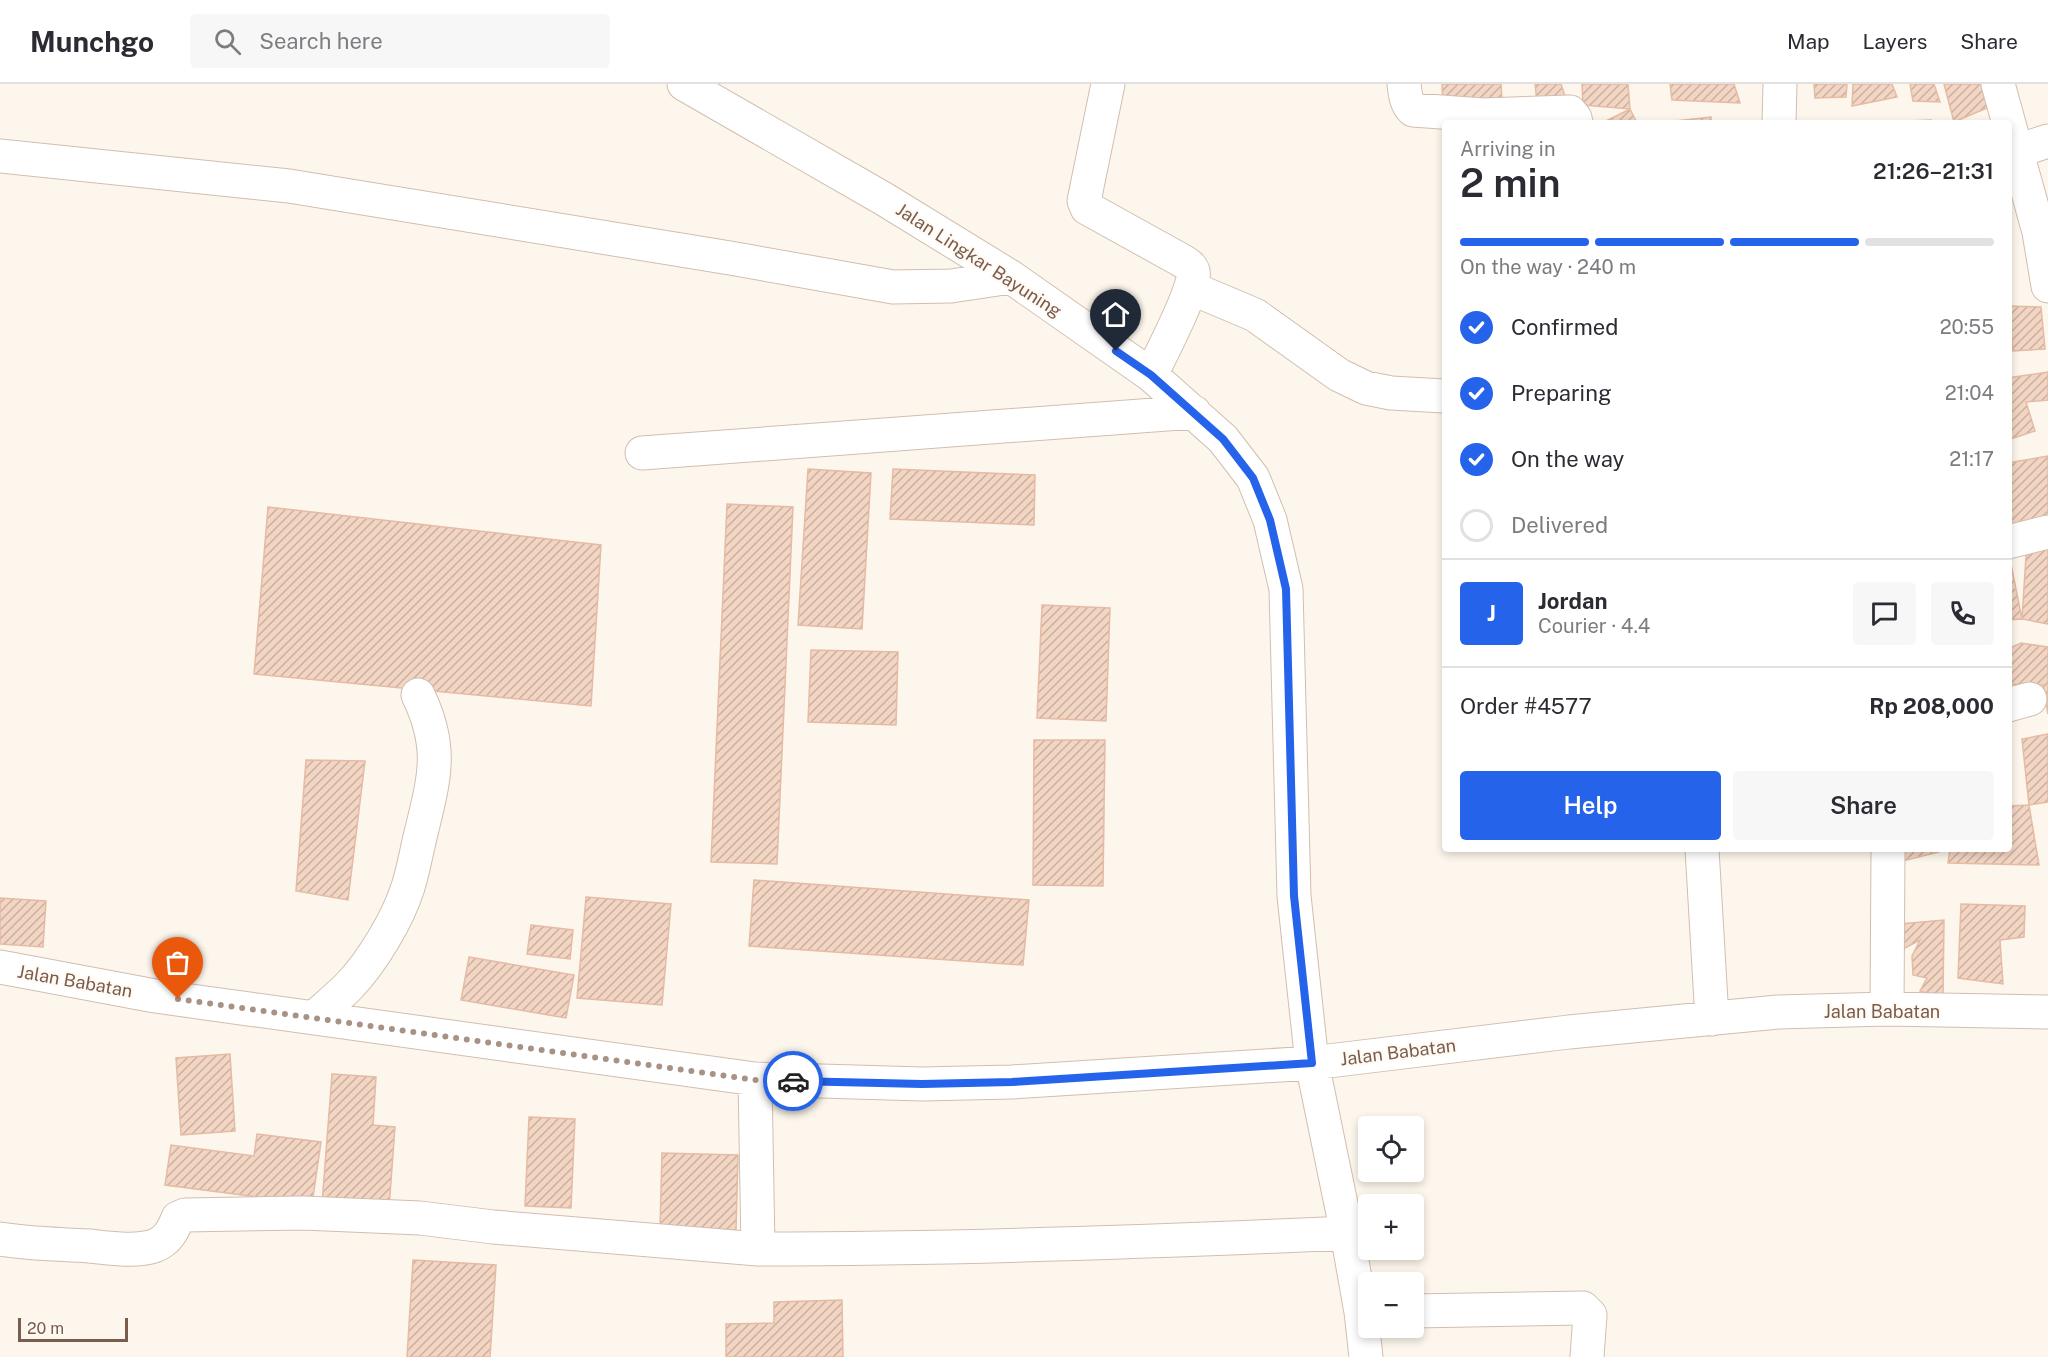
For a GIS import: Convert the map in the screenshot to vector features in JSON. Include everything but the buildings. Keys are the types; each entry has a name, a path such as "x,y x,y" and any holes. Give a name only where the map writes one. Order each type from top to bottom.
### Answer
{"street":[{"name":"Jalan Lingkar Bayuning","path":"684,84 884,199 1011,277 1151,375 1223,439 1253,478 1270,520 1286,589 1294,896 1312,1063 1358,1281"},
{"path":"1107,84 1084,201 1087,208 1190,266 1194,272 1191,288 1151,375"},
{"path":"1404,84 1404,93 1409,107 1413,110 1492,115 1570,112 1575,120"},
{"path":"1779,84 1779,120"},
{"path":"1998,84 2008,120"},
{"path":"2012,133 2039,232 2048,286"},
{"path":"2017,151 2048,141"},
{"path":"0,156 289,186 893,287 951,286 1011,277"},
{"path":"1191,288 1255,315 1339,375 1366,388 1391,393 1442,396"},
{"path":"642,453 1194,412"},
{"path":"2012,541 2048,532"},
{"path":"315,1017 350,985 362,970 392,923 408,888 433,784 435,744 428,716 418,695"},
{"path":"1702,852 1712,1019"},
{"path":"1887,1009 1888,852"},
{"name":"Jalan Babatan","path":"0,967 155,996 755,1080 922,1084 1012,1082 1312,1063 1569,1032 1778,1012 1887,1009 2048,1012"},
{"path":"755,1080 758,1249"},
{"path":"0,1239 136,1248 155,1245 166,1239 171,1234 178,1218 185,1215 303,1213 420,1218 493,1227 758,1249 1066,1245 1347,1233"},
{"path":"1424,1311 1581,1308 1587,1310 1590,1315 1587,1357"},
{"name":"Jalan Lingkar Bayuning","path":"1366,1338 1366,1357"}],"way so far":[{"path":"178,999 755,1080 793,1081"}],"route":[{"path":"793,1081 922,1084 1012,1082 1312,1063 1294,896 1286,589 1270,520 1253,478 1223,439 1151,375 1116,351"}]}
